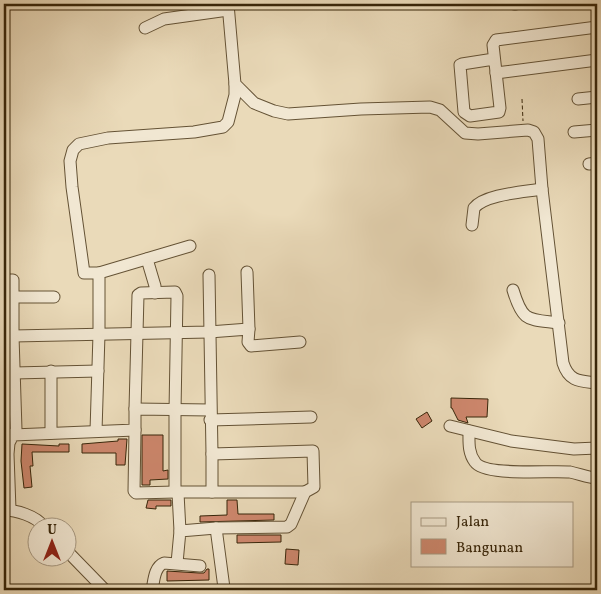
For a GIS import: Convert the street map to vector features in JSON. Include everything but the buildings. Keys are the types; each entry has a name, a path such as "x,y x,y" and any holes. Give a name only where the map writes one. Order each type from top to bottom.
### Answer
{"street":[{"path":"145,28 164,19 228,7 235,95 228,122 223,127 194,132 108,138 79,144 73,150 70,161 72,188 84,273 99,273 190,246"},
{"path":"494,59 460,65 464,112 466,115 499,112 493,45 496,40 597,27"},
{"path":"496,74 597,60"},
{"path":"235,84 254,103 288,114 379,108 430,107 440,110 465,133 534,132 538,140 563,364 567,374 575,380 597,384"},
{"path":"578,99 597,97"},
{"path":"574,132 597,130"},
{"path":"472,225 474,208 482,202 493,198 542,189"},
{"path":"147,259 155,286 155,293"},
{"path":"247,272 248,342 251,346 300,342"},
{"path":"96,431 99,273"},
{"path":"209,275 212,492"},
{"path":"4,280 13,280 14,373 11,428 6,467 7,510 28,516"},
{"path":"513,290 522,313 530,319 559,323"},
{"path":"177,564 180,531 177,492 174,411 176,293 140,293 138,295 135,409 135,492 138,494 177,492 305,492 314,487 313,451 212,454"},
{"path":"13,297 54,297"},
{"path":"13,336 210,332 249,329"},
{"path":"50,371 51,433"},
{"path":"14,373 98,371"},
{"path":"135,409 210,415 312,417"},
{"path":"450,426 511,441 574,449 597,448"},
{"path":"11,428 51,433 135,430"},
{"path":"469,431 470,450 475,462 482,468 503,471 569,472 597,478"},
{"path":"180,531 216,528 287,527 291,524 305,492"},
{"path":"216,528 223,590"},
{"path":"78,562 105,590"},
{"path":"152,590 156,570 164,563 200,566"}],"path":[{"path":"522,99 523,131"}]}
